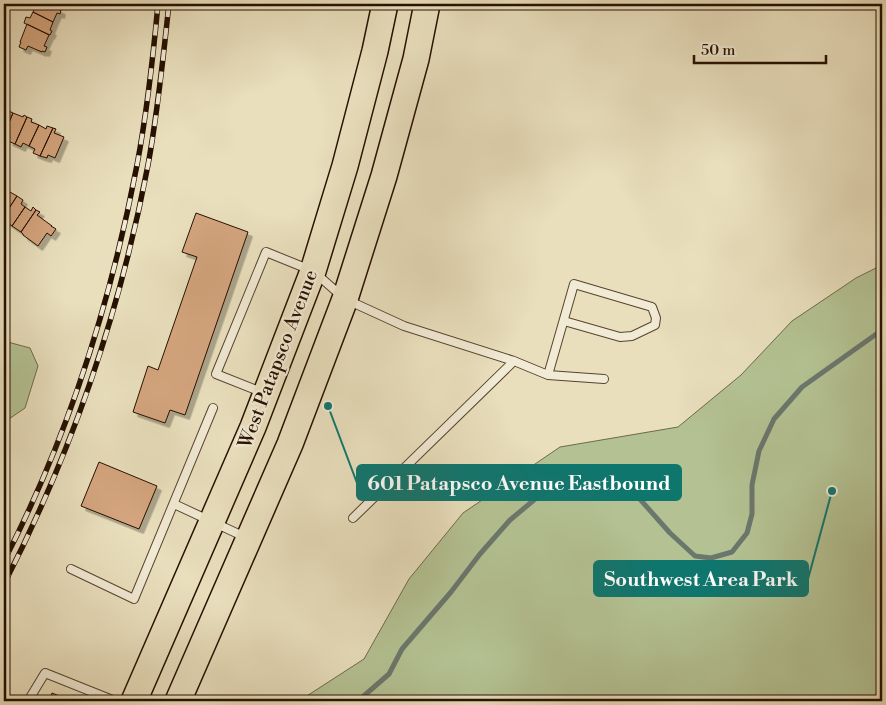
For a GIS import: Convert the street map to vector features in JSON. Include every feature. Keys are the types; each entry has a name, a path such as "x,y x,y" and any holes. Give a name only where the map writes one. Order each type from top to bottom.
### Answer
{"main road":[{"name":"West Patapsco Avenue","path":"134,701 253,427 313,271 345,166 375,51 385,4"},
{"path":"178,701 290,444 345,299 384,176 416,60 428,4"}],"lane":[{"path":"266,394 216,374 266,252 313,271 345,299 404,326 514,361 548,375 604,379"},
{"path":"548,375 574,284 652,307 656,318 655,325 632,336 620,337 564,321"},
{"path":"353,518 514,361"},
{"path":"71,569 134,599 214,408"},
{"path":"174,504 249,539"},
{"path":"28,701 45,674 115,701"}],"green space":[{"path":"882,265 882,701 299,701 364,659 409,579 463,513 560,447 678,427 741,375 792,321 856,278"},
{"path":"4,341 30,348 38,366 25,408 9,419 4,417"}],"building":[{"path":"32,4 47,4 61,10 60,14 57,13 53,22 33,12 36,6"},
{"path":"33,12 53,22 50,35 24,23 26,17 30,18"},
{"path":"27,24 49,35 44,46 47,47 45,52 28,46 26,50 19,47"},
{"path":"4,106 7,107 6,110 13,113 4,134"},
{"path":"13,113 27,117 15,144 8,141 10,137 4,134"},
{"path":"27,117 32,119 31,122 39,125 29,146 23,143 21,147 15,144"},
{"path":"39,125 46,129 47,126 53,128 40,156 33,153 35,149 29,146"},
{"path":"53,128 56,129 54,133 64,137 55,158 48,155 47,158 40,156"},
{"path":"10,192 17,196 4,216 4,193 8,196"},
{"path":"17,196 23,200 21,204 25,207 12,226 4,220 4,216"},
{"path":"25,207 31,211 33,207 36,210 21,232 12,226"},
{"path":"36,210 40,212 37,215 56,229 51,236 47,233 38,246 21,232"},
{"path":"196,213 248,232 185,415 170,410 165,423 133,412 148,366 158,370 197,257 182,252"},
{"path":"99,462 157,486 139,529 81,506"},
{"path":"52,693 72,701 49,701"}],"waterway":[{"path":"358,701 389,674 402,649 510,520 540,495 561,488 602,482 630,488 670,533 695,556 711,558 732,552 747,533 752,514 752,485 759,451 774,419 802,387 882,330"}],"railway":[{"path":"4,561 27,514 67,417 85,368 114,267 144,125 158,4"},
{"path":"4,584 52,483 73,431 108,327 137,220 148,165 169,4"}],"place":[{"name":"601 Patapsco Avenue Eastbound","path":"328,406"},
{"name":"Southwest Area Park","path":"832,491"}]}
